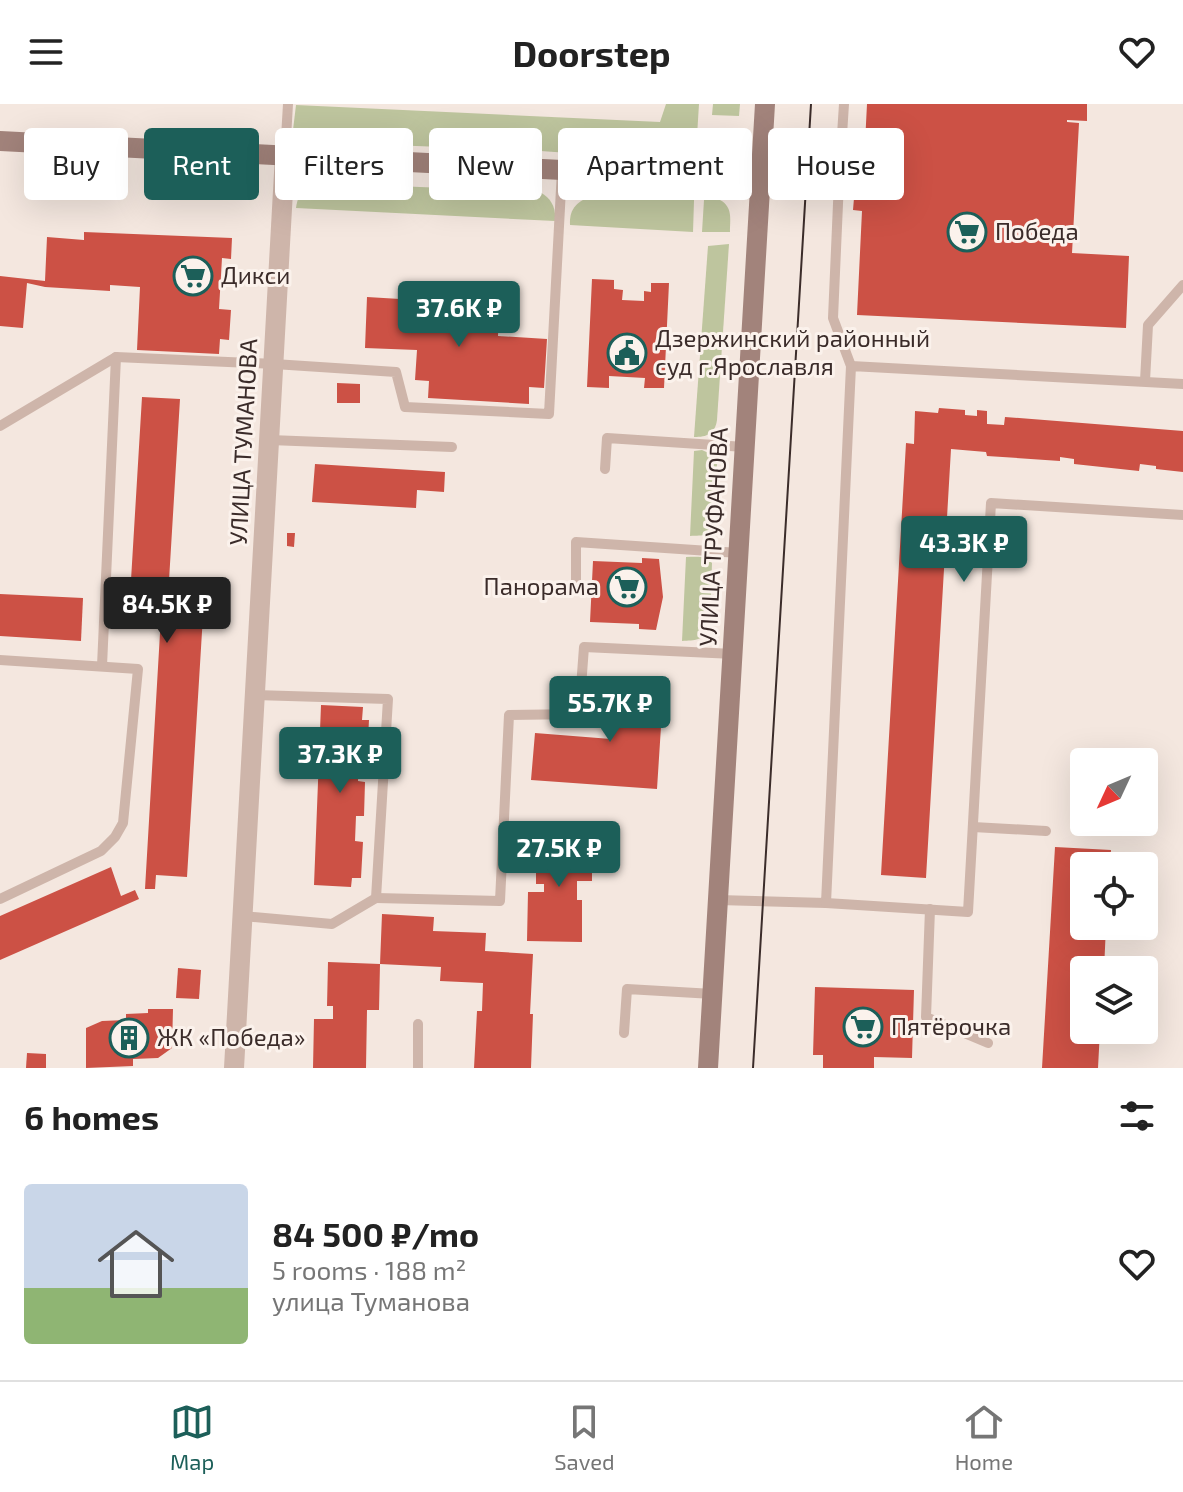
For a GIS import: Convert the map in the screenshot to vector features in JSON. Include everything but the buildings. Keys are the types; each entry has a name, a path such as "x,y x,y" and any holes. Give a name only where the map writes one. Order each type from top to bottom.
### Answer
{"street":[{"name":"УЛИЦА ТРУФАНОВА","path":"708,1068 765,104"},
{"path":"0,141 275,155"},
{"path":"413,162 558,170"},
{"path":"752,177 761,177"},
{"name":"УЛИЦА ТУМАНОВА","path":"234,1068 283,200"}],"lane":[{"path":"287,128 288,104"},
{"path":"842,128 844,104"},
{"path":"761,177 768,177"},
{"path":"0,426 116,357 396,372 405,407 549,414 560,200"},
{"path":"826,903 851,366 833,318 838,200"},
{"path":"1145,381 1148,325 1183,285"},
{"path":"102,666 116,357"},
{"path":"851,366 1183,384"},
{"path":"605,469 607,438 745,447"},
{"path":"270,440 452,447"},
{"path":"718,900 968,912 991,503 1183,515"},
{"path":"576,591 576,542 739,553"},
{"path":"243,916 332,924 376,898 500,901 509,715 579,714 584,647 734,654"},
{"path":"0,660 138,669 123,823 115,837 101,851 0,899"},
{"path":"255,695 388,699 376,898"},
{"path":"973,827 1046,831"},
{"path":"930,909 926,1017 988,1043"},
{"path":"624,1033 627,989 713,994"},
{"path":"418,1024 418,1068"}],"green space":[{"path":"666,104 699,104 698,128 558,128 558,152 542,151 542,128 429,128 429,146 413,146 413,128 293,128 296,105 660,122"},
{"path":"713,104 740,104 739,116 712,115"},
{"path":"413,187 429,187 429,200 542,200 542,194 552,204 555,221 296,208 298,200 413,200"},
{"path":"583,200 694,200 693,232 570,225 576,206"},
{"path":"704,200 720,200 730,214 730,232 702,232"},
{"path":"729,244 717,420 710,434 694,437 708,246"},
{"path":"702,450 717,460 716,524 708,533 690,536 694,451"},
{"path":"686,557 704,558 712,563 710,628 701,638 682,641"}],"tram line":[{"path":"753,1068 811,104"}],"place":[{"name":"Победа","path":"967,232"},
{"name":"Дикси","path":"193,276"},
{"name":"Дзержинский районный суд г.Ярославля","path":"627,353"},
{"name":"Панорама","path":"627,587"},
{"name":"Пятёрочка","path":"863,1027"},
{"name":"ЖК «Победа»","path":"129,1038"}]}
